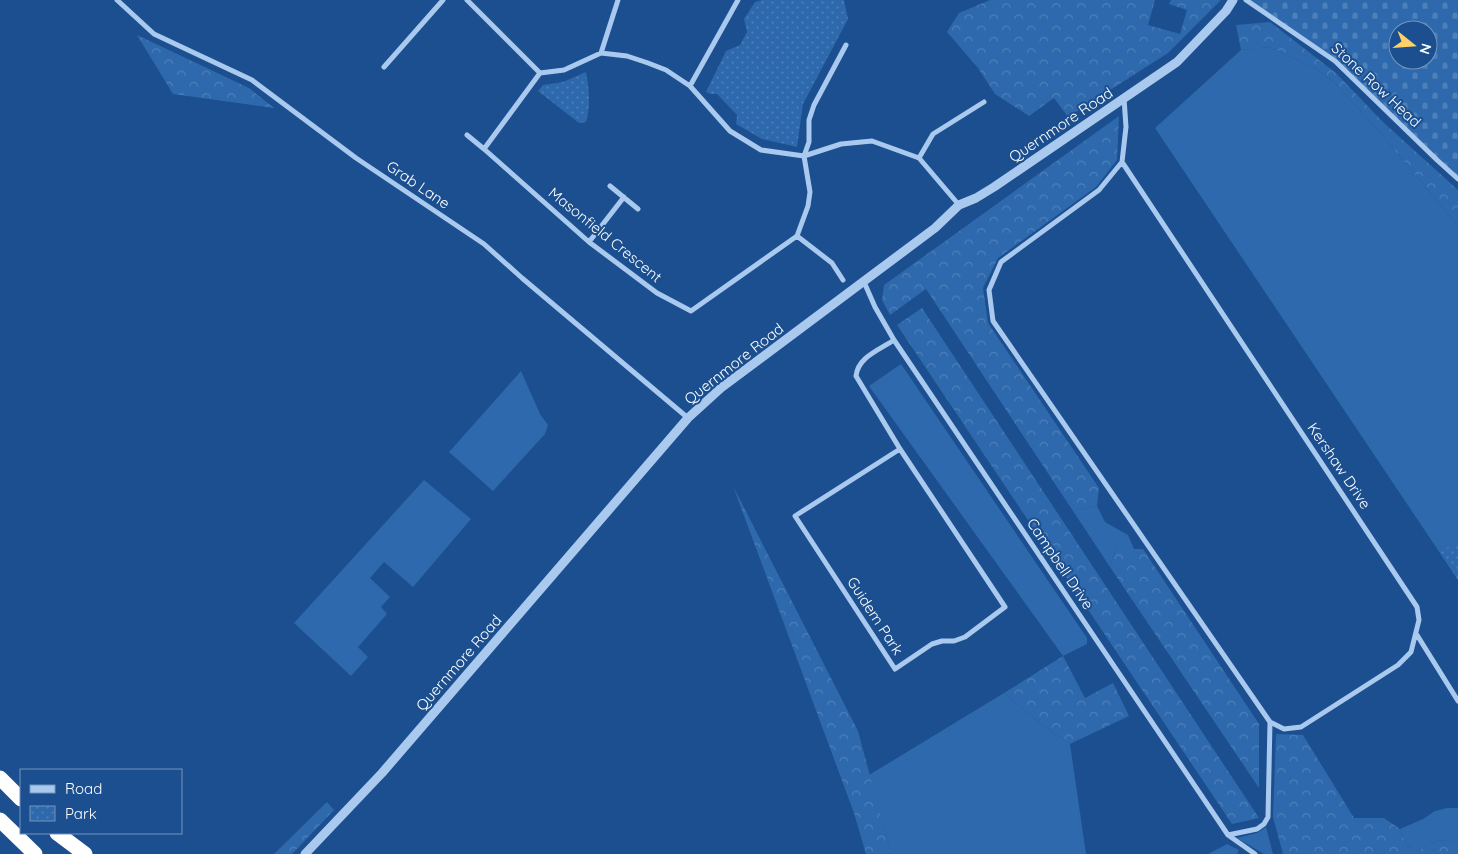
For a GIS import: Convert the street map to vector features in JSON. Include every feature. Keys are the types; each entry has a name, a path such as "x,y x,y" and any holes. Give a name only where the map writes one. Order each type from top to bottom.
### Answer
{"highway":[{"path":"0,778 20,797"},
{"path":"0,820 35,854"},
{"path":"58,834 85,854"}],"street":[{"name":"Grab Lane","path":"118,0 154,34 252,80 356,158 484,244 688,418"},
{"path":"384,67 443,0"},
{"path":"467,0 540,73"},
{"path":"602,53 618,0"},
{"path":"690,86 738,0"},
{"name":"Quernmore Road","path":"305,854 382,773 688,418 738,375 864,282 934,228 959,205 976,198 994,187 1177,62 1226,11 1233,0"},
{"name":"Stone Row Head","path":"1246,0 1335,61 1458,179"},
{"path":"842,280 832,263 797,236 808,206 810,192 804,156 809,142 809,120 814,105 846,45"},
{"path":"484,149 540,73 564,70 602,53 627,56 666,70 690,86 730,131 761,150 804,156 840,144 872,141 919,158 959,205"},
{"path":"1124,98 1126,127 1122,162 1099,190 1001,262 989,290 993,321 1270,722 1268,816 1264,824 1257,829 1228,835"},
{"path":"919,158 933,134 984,102"},
{"name":"Masonfield Crescent","path":"467,135 589,242 656,293 691,311 797,236"},
{"name":"Kershaw Drive","path":"1122,162 1417,607 1419,620 1417,634 1411,652 1398,665 1301,727 1284,729 1270,722"},
{"path":"610,186 638,209"},
{"path":"589,242 624,198"},
{"name":"Campbell Drive","path":"864,282 875,307 894,340 1228,835 1246,852 1255,854"},
{"name":"Guidem Park","path":"894,340 861,361 857,368 856,376 900,449 1005,607 965,637 954,641 942,641 932,644 895,669 795,516 900,449"},
{"path":"1417,634 1458,701"}],"green space":[{"path":"762,0 844,0 848,19 803,104 797,147 762,139 736,124 737,115 717,94 706,92 726,51 740,45 747,32 744,19 755,2"},
{"path":"990,0 1155,0 1148,25 1180,34 1187,10 1169,4 1171,0 1221,0 1168,53 1068,117 1054,98 1029,116 995,94 978,68 947,32 959,13"},
{"path":"1246,0 1458,0 1458,179 1335,61"},
{"path":"1270,22 1336,73 1383,122 1458,190 1458,226 1377,129 1335,83 1315,68 1270,47 1241,50 1236,25"},
{"path":"137,35 249,88 274,108 173,94"},
{"path":"1270,47 1315,68 1335,83 1377,129 1458,226 1458,580 1155,128 1241,50"},
{"path":"586,72 589,110 586,122 579,123 538,91 543,85 563,82"},
{"path":"1119,116 1117,160 1096,187 998,258 983,288 988,323 1099,488 1097,506 1073,511 926,289 890,315 882,300 884,285"},
{"path":"922,308 1259,818 1232,824 897,325"},
{"path":"901,364 1087,638 1087,644 1063,656 869,386"},
{"path":"521,371 540,414 548,425 545,434 493,491 449,452"},
{"path":"424,480 471,519 413,587 384,562 370,578 390,597 381,607 387,614 358,647 368,657 351,676 294,623"},
{"path":"733,486 858,731 891,854 866,854 854,813"},
{"path":"1097,506 1105,522 1128,535 1134,549 1116,549 1110,567 1073,511"},
{"path":"1458,541 1458,580 1440,552"},
{"path":"1116,549 1143,549 1259,724 1259,788 1110,567"},
{"path":"1063,656 1085,698 1113,683 1129,716 1070,744 1040,723 1004,693"},
{"path":"1004,693 1040,723 1070,744 1086,854 891,854 869,775"},
{"path":"1276,734 1303,735 1354,818 1384,818 1400,829 1405,842 1416,852 1431,843 1445,840 1458,844 1458,854 1283,854 1273,817"},
{"path":"327,802 334,810 292,854 274,854"},
{"path":"1458,808 1458,844 1440,840 1416,852 1405,842 1400,829 1423,819 1435,811"},
{"path":"1266,827 1273,854 1264,854 1237,838 1257,833"},
{"path":"1227,844 1239,850 1237,854 1208,854"}]}
